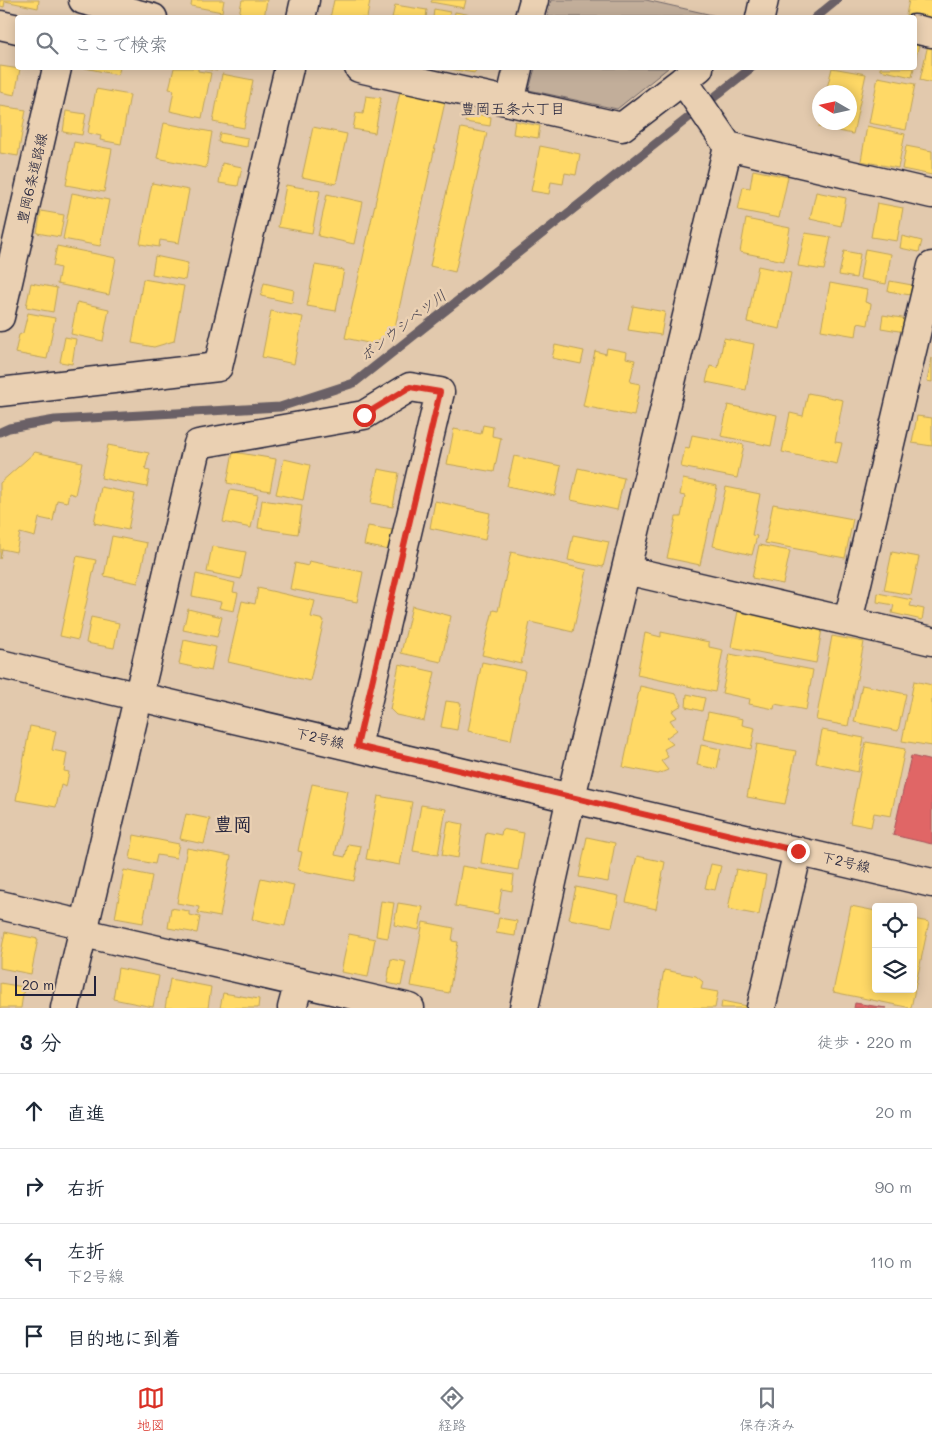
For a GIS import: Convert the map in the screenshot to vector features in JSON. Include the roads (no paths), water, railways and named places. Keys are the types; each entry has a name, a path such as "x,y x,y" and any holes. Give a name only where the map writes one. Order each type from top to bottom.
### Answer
{"street":[{"path":"70,15 73,0"},
{"path":"83,0 141,15"},
{"path":"302,15 305,0"},
{"path":"531,15 534,0"},
{"path":"761,15 764,0"},
{"path":"0,25 15,28"},
{"path":"917,30 932,33"},
{"name":"豊岡6条道路線","path":"0,317 57,70"},
{"path":"0,392 218,367 289,70"},
{"path":"368,70 622,126 691,81 722,138 626,570 571,797 524,1008"},
{"path":"510,102 518,70"},
{"path":"722,138 932,194"},
{"path":"848,621 932,266"},
{"path":"65,1008 198,444 364,415 410,387 440,392 357,746"},
{"path":"626,570 932,640"},
{"name":"下2号線","path":"0,664 932,882"},
{"path":"761,1008 798,851"},
{"path":"0,905 84,929 410,1008"},
{"path":"292,1008 299,982"}],"waterway":[{"name":"ポンウシベツ川","path":"819,15 837,0"},
{"name":"ポンウシベツ川","path":"0,432 9,428 55,420 280,407 354,383 748,70"}],"district":[{"name":"豊岡五条六丁目","path":"513,109"},
{"name":"豊岡","path":"233,824"}]}
